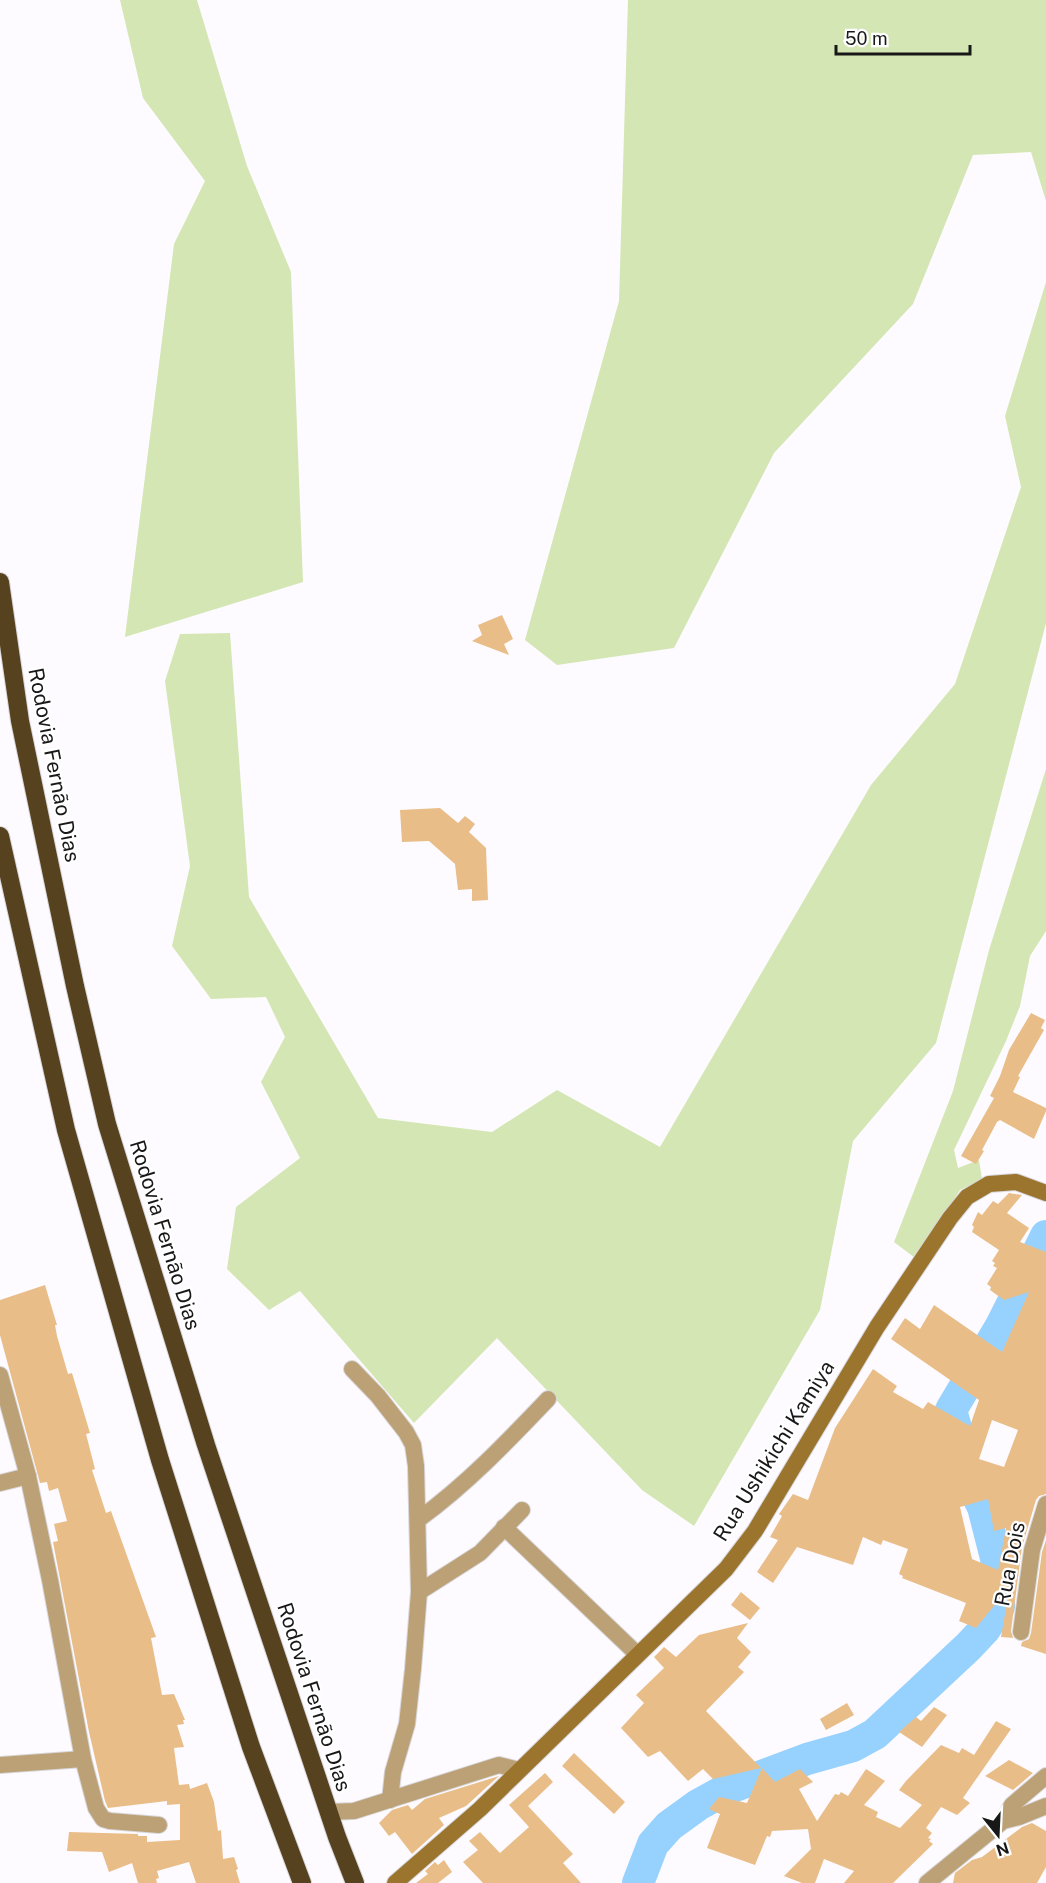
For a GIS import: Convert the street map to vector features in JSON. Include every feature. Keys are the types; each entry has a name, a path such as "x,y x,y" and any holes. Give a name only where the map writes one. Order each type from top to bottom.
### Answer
{"highway":[{"name":"Rodovia Fernão Dias","path":"0,582 20,721 75,986 107,1124 206,1445 328,1812 355,1883"},
{"path":"0,836 69,1141 160,1460 251,1747 302,1883"}],"main road":[{"name":"Rua Ushikichi Kamiya","path":"395,1883 445,1841 726,1569 745,1545 877,1327 950,1218 967,1197 989,1184 1016,1182 1046,1193"}],"street":[{"path":"352,1369 406,1432 412,1445 416,1466 419,1592 413,1670 407,1724 393,1772 390,1800"},
{"path":"0,1375 28,1476 50,1580 82,1759 96,1808 103,1819 159,1825"},
{"path":"419,1519 472,1476 548,1399"},
{"path":"0,1483 28,1476"},
{"name":"Rua Dois","path":"1021,1632 1032,1550 1046,1504"},
{"path":"419,1592 480,1553 522,1510"},
{"path":"504,1527 637,1654"},
{"path":"0,1765 82,1759"},
{"path":"328,1812 354,1811 499,1765 519,1770"},
{"path":"927,1883 1003,1821 1012,1805 1046,1776"},
{"path":"1003,1821 1046,1806"}],"green space":[{"path":"120,0 197,0 247,166 291,272 303,582 125,637 174,244 205,181 143,98"},
{"path":"628,0 1046,0 1046,201 1031,152 973,155 913,304 774,453 674,648 557,665 525,640 619,301"},
{"path":"1046,282 1046,623 936,1043 853,1141 820,1310 694,1526 642,1490 497,1338 414,1423 300,1291 269,1310 227,1269 236,1207 300,1158 261,1082 285,1037 266,997 211,999 172,946 190,866 165,681 180,634 230,633 249,897 378,1118 492,1132 557,1090 660,1147 871,785 955,684 1021,487 1005,416"},
{"path":"1046,769 1046,931 1030,956 1020,1006 1006,1041 954,1150 958,1168 979,1160 982,1179 960,1190 915,1258 894,1242 953,1091 989,950"}],"building":[{"path":"502,615 513,639 504,644 509,655 472,641 482,635 478,625"},
{"path":"440,808 458,823 465,816 475,824 469,832 486,848 488,900 472,901 472,889 458,890 455,864 429,841 402,842 400,810"},
{"path":"1031,1013 1045,1020 1041,1028 1044,1030 1018,1076 1020,1077 1013,1092 1046,1108 1046,1111 1034,1139 1000,1120 997,1122 976,1164 961,1156 994,1098 990,1096 1009,1050"},
{"path":"1009,1193 1022,1195 1007,1213 1029,1228 1020,1242 1046,1252 1046,1494 1039,1496 1036,1500 1022,1547 1011,1631 1013,1638 1001,1637 1010,1586 976,1628 959,1621 966,1603 902,1578 903,1576 899,1574 908,1549 883,1540 881,1545 863,1537 853,1565 797,1547 773,1583 757,1572 778,1540 770,1537 782,1516 779,1514 793,1494 808,1500 835,1428 873,1369 897,1386 893,1392 923,1409 928,1402 970,1426 979,1400 891,1339 905,1318 920,1329 934,1305 1002,1352 1029,1292 1004,1300 990,1290 991,1287 987,1284 997,1268 993,1266 995,1263 992,1261 999,1250 972,1232 974,1227 972,1225 978,1212 982,1215 993,1201 998,1204","holes":["992,1420 1018,1430 1004,1467 979,1459","988,1499 994,1531 1006,1528 998,1570 972,1559 960,1507"]},
{"path":"45,1285 68,1374 72,1373 90,1433 86,1434 95,1469 92,1470 106,1513 111,1511 156,1637 151,1638 162,1695 174,1694 185,1720 183,1720 184,1724 177,1725 184,1747 174,1748 179,1785 189,1784 190,1789 207,1783 214,1802 218,1831 221,1830 223,1859 234,1857 240,1883 196,1883 189,1862 157,1871 159,1878 156,1879 157,1883 138,1883 132,1863 109,1872 102,1852 67,1851 69,1832 138,1834 138,1836 147,1836 147,1842 180,1840 180,1804 167,1805 167,1801 108,1808 105,1801 89,1732 53,1542 58,1541 54,1524 67,1521 58,1488 49,1491 47,1482 40,1483 0,1335 0,1300"},
{"path":"1046,1540 1046,1654 1021,1646 1022,1642 1029,1639 1031,1633 1042,1552"},
{"path":"741,1592 760,1608 750,1620 731,1605"},
{"path":"748,1623 737,1638 751,1652 738,1667 744,1672 706,1711 761,1768 713,1779 703,1769 688,1781 660,1751 648,1757 621,1728 644,1703 636,1695 664,1668 654,1657 664,1647 676,1657 699,1635"},
{"path":"847,1703 854,1715 826,1730 820,1719"},
{"path":"934,1707 947,1715 922,1747 899,1732 916,1717 921,1721"},
{"path":"996,1721 1011,1729 963,1798 970,1803 957,1815 941,1807 926,1828 932,1833 928,1838 933,1844 893,1883 844,1883 854,1871 824,1859 815,1883 802,1883 784,1876 811,1849 808,1829 772,1831 770,1837 767,1836 755,1865 707,1848 720,1814 709,1809 719,1797 747,1803 762,1768 775,1782 800,1769 813,1782 799,1789 817,1821 835,1794 839,1795 841,1792 848,1796 866,1769 885,1781 864,1805 878,1812 876,1817 900,1828 922,1805 899,1790 906,1781 941,1745 959,1753 962,1748 974,1755"},
{"path":"574,1753 625,1802 614,1814 562,1766"},
{"path":"1009,1760 1033,1773 1013,1790 985,1776"},
{"path":"545,1773 553,1782 528,1806 573,1854 563,1863 581,1883 483,1883 463,1862 478,1850 469,1841 480,1832 500,1853 529,1827 509,1805"},
{"path":"499,1776 466,1806 439,1818 444,1825 412,1854 395,1832 389,1836 379,1823 392,1810 408,1805 412,1810 425,1799"},
{"path":"1032,1823 1046,1831 1046,1867 1037,1883 953,1883 955,1873 972,1860 982,1857 1022,1827"},
{"path":"444,1860 452,1872 438,1883 416,1883 428,1874 425,1871 435,1862 438,1865"}],"waterway":[{"path":"638,1883 653,1844 669,1826 698,1805 727,1789 807,1759 853,1746 875,1734 968,1647 985,1629 999,1607 996,1558 983,1507 962,1465 958,1435 951,1410 1001,1326 1046,1236"}]}
